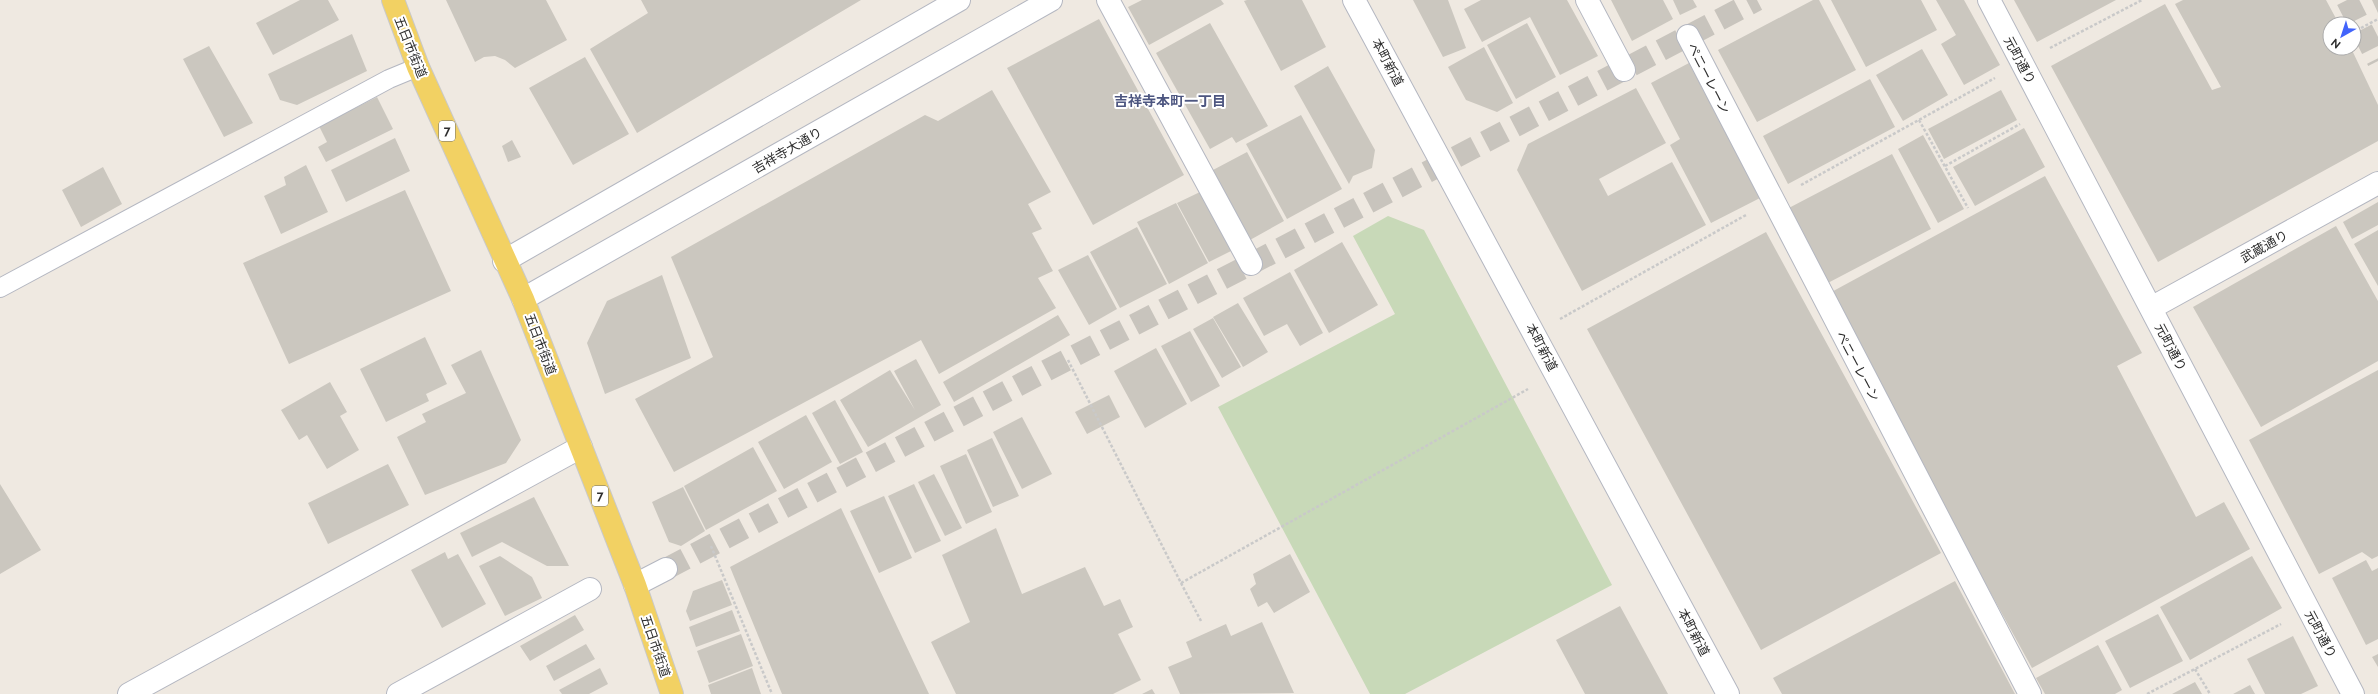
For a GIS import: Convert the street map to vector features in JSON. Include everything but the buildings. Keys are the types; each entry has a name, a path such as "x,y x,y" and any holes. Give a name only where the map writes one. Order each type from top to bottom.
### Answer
{"main road":[{"name":"五日市街道","path":"393,0 418,67 504,261 523,299 635,585 672,694"}],"street":[{"path":"504,261 959,0"},
{"name":"吉祥寺大通り","path":"523,299 1051,0"},
{"path":"1108,0 1251,264"},
{"name":"本町新道","path":"1354,0 1728,694"},
{"path":"1587,0 1624,70"},
{"name":"元町通り","path":"1989,0 2352,694"},
{"name":"ペニーレーン","path":"1688,36 1772,201 2030,694"},
{"name":"武蔵通り","path":"2151,308 2378,183"},
{"path":"129,694 581,447"},
{"path":"635,585 666,569"},
{"path":"398,694 590,589"}],"lane":[{"path":"0,288 389,79 418,67"}],"path":[{"path":"1534,332 2022,63 2142,0"},
{"path":"2362,27 2378,18"},
{"path":"1945,166 2046,109"},
{"path":"1919,120 1968,208"},
{"path":"1068,360 1201,621"},
{"path":"1181,583 1528,389"},
{"path":"711,546 772,694"},
{"path":"2147,694 2309,610"},
{"path":"2195,669 2210,694"}],"green space":[{"path":"1388,216 1424,230 1612,585 1405,694 1370,694 1218,407 1395,314 1353,236"}],"tunnel":[{"path":"666,569 1757,0"},
{"path":"2347,0 2378,61"}],"district":[{"name":"吉祥寺本町一丁目","path":"1170,101"}]}
